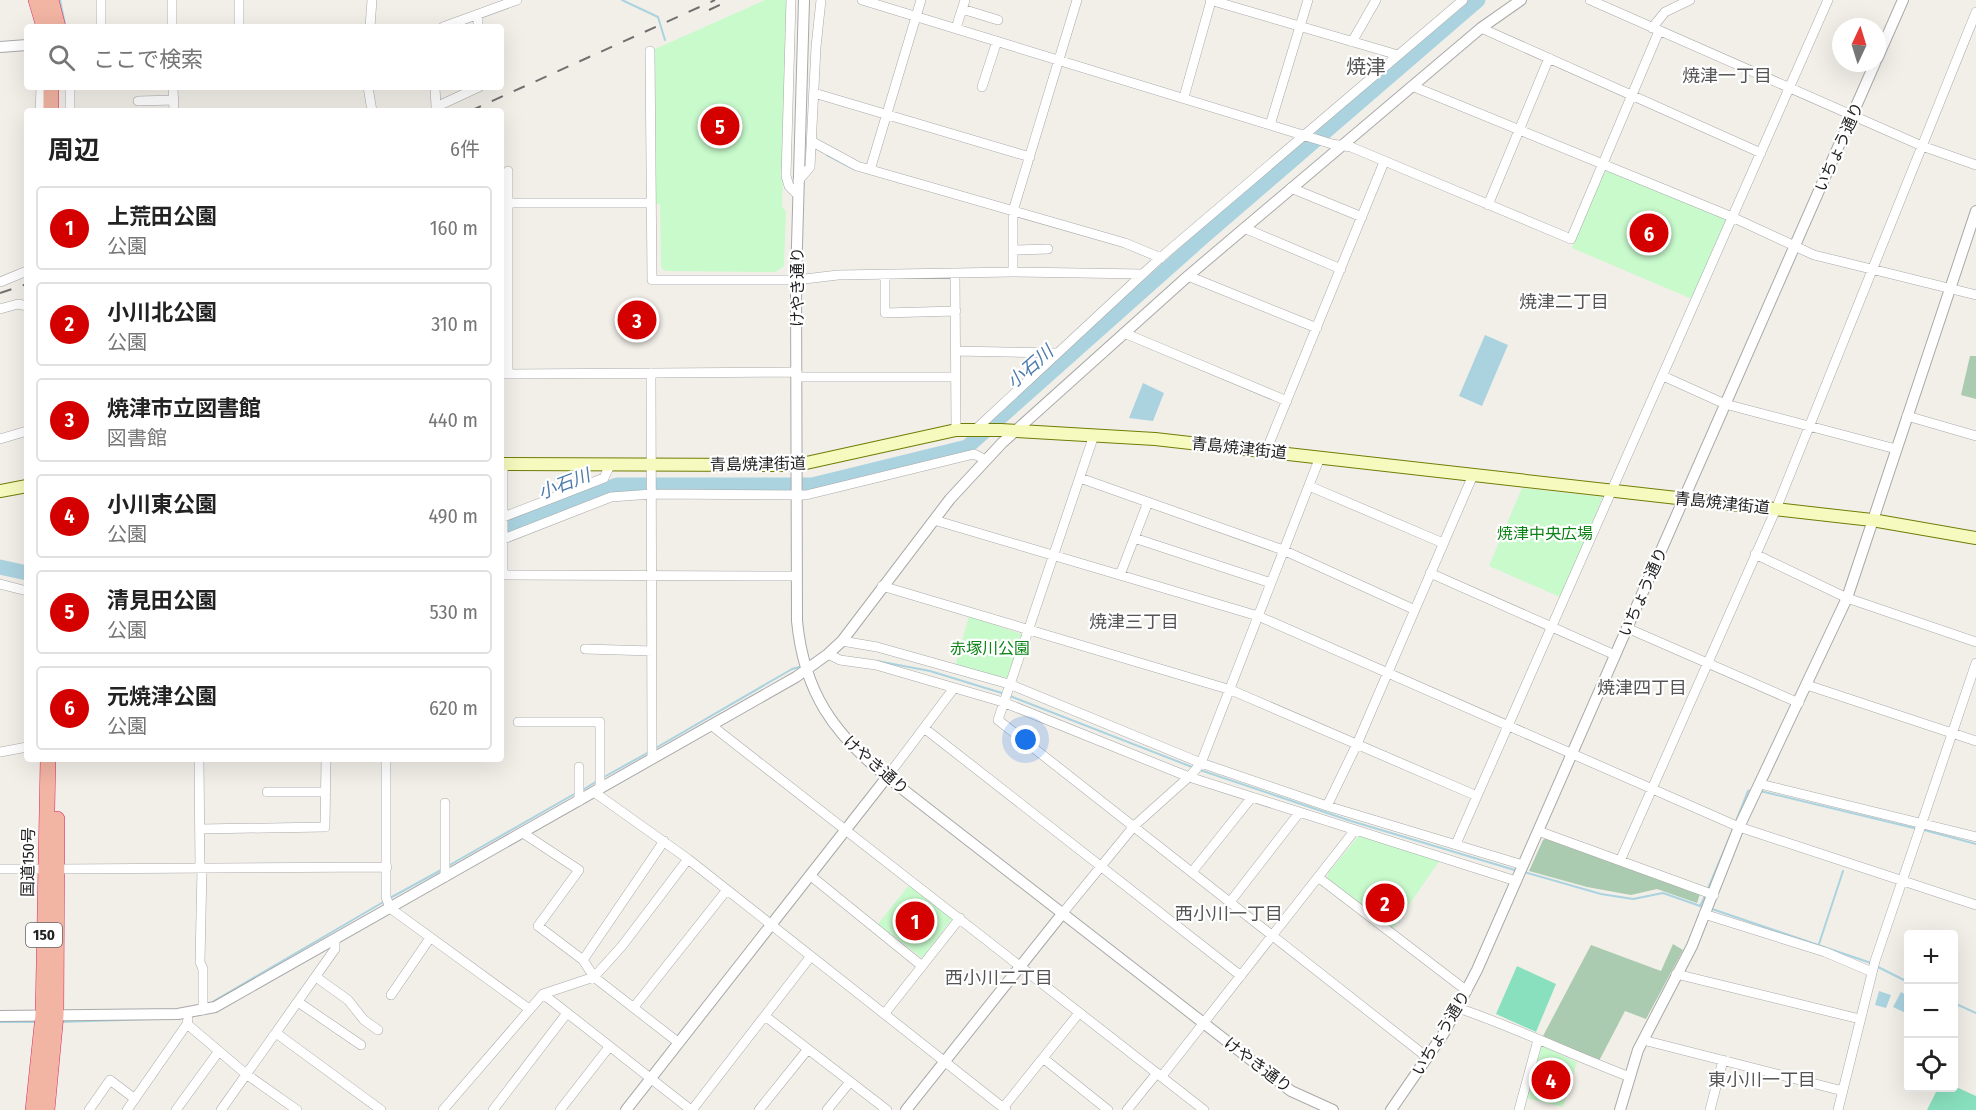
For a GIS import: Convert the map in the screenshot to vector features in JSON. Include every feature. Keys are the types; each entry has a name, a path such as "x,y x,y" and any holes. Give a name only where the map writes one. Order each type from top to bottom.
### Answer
{"highway":[{"path":"36,0 43,24"},
{"path":"51,0 57,24"},
{"path":"51,90 51,108"},
{"path":"61,90 61,108"},
{"name":"国道150号","path":"44,1109 50,1015 51,869 48,762"},
{"name":"国道150号","path":"51,869 57,762"}],"main road":[{"name":"青島焼津街道","path":"504,464 610,465 652,471 797,471 956,430 1001,430 1094,435 1266,451 1872,520 1976,538"},
{"path":"0,491 24,487"}],"street":[{"path":"100,0 101,24"},
{"path":"172,0 172,24"},
{"path":"239,0 239,24"},
{"path":"370,24 372,0"},
{"path":"452,24 517,0"},
{"path":"791,0 786,176 789,186 798,195"},
{"name":"けやき通り","path":"804,0 796,280 796,576 798,630 806,670 818,699 839,733 887,777 1291,1091 1333,1110"},
{"path":"798,181 810,167 821,0"},
{"path":"862,0 1184,97 1327,143 1351,147 1570,239 1632,95 1656,29 1665,12 1684,1"},
{"path":"870,170 921,0"},
{"path":"1013,272 1013,214 1077,0"},
{"path":"1184,97 1210,0 1398,55"},
{"path":"1270,124 1308,0"},
{"path":"1352,42 1376,0"},
{"path":"976,429 1143,274 1462,0"},
{"path":"127,1110 188,1019 226,1001 523,833 806,670 828,654 842,640 934,520 986,460 1016,431 1244,228 1481,28 1521,0"},
{"path":"1590,0 1922,146 1976,165"},
{"path":"1456,844 1827,0"},
{"name":"いちょう通り","path":"1886,38 1903,0"},
{"path":"956,28 963,5 998,20"},
{"path":"1620,861 1776,509 1976,12"},
{"path":"478,14 478,24"},
{"path":"1481,28 1761,153"},
{"path":"982,87 997,41"},
{"path":"0,46 24,45"},
{"path":"650,51 651,280 796,280 838,275 1013,272 1143,274"},
{"path":"1488,205 1549,58"},
{"name":"いちょう通り","path":"1391,1110 1428,1058 1467,992 1871,72"},
{"path":"1412,86 1732,217 1815,255 1976,295"},
{"path":"40,108 41,90"},
{"path":"70,90 70,108"},
{"path":"173,90 174,108"},
{"path":"368,90 372,108"},
{"path":"435,90 436,107 473,90"},
{"path":"814,93 1030,157"},
{"path":"138,101 174,100"},
{"path":"811,141 841,159 870,170 1013,214 1138,247 1159,260"},
{"path":"1266,451 1384,162"},
{"path":"508,171 504,203 504,374 956,377"},
{"path":"1291,188 1362,217"},
{"path":"504,203 651,203"},
{"path":"1620,1110 1643,1040 1692,946 1739,828 1847,598 1976,211"},
{"path":"1244,228 1341,269"},
{"path":"1013,250 1048,249"},
{"path":"0,282 24,272"},
{"path":"955,274 956,430"},
{"path":"885,275 885,313 956,311"},
{"path":"1188,276 1317,328"},
{"path":"0,309 18,304 24,305"},
{"path":"1124,333 1287,400"},
{"path":"956,351 1057,353"},
{"path":"651,374 652,759"},
{"path":"1663,376 1725,404 1896,449"},
{"path":"1907,416 1976,436"},
{"path":"0,439 24,432"},
{"path":"1094,435 998,720 1428,1058"},
{"path":"504,539 611,497 652,494 797,494 900,474 974,454 986,460"},
{"path":"906,1110 1134,826 1190,776 1200,764 1231,690 1320,457"},
{"path":"504,517 604,478 610,465"},
{"path":"1326,806 1357,744 1413,609 1473,475"},
{"path":"1080,478 1283,550 1413,609"},
{"path":"1309,486 1443,543"},
{"path":"1120,575 1148,502"},
{"path":"934,520 1258,616 1739,828 1976,904"},
{"path":"1134,538 1271,583"},
{"path":"1755,554 1847,598 1976,642"},
{"path":"1430,573 1615,655"},
{"path":"504,575 796,576"},
{"path":"0,584 24,590"},
{"path":"882,586 1231,690 1477,796"},
{"path":"1627,627 1799,703"},
{"path":"842,640 871,645 1008,686 1200,764 1326,806 1523,866"},
{"path":"585,649 652,651"},
{"path":"828,654 840,660 876,665 1003,700 1190,776 1299,813 1517,880"},
{"path":"1838,1110 1872,972 1976,663"},
{"path":"1808,685 1976,741"},
{"path":"626,1110 811,876 954,688"},
{"path":"518,722 600,722 597,790"},
{"path":"711,725 1204,1110"},
{"path":"924,728 1241,976"},
{"path":"0,752 24,748"},
{"path":"199,762 200,962 203,969 203,1011"},
{"path":"200,829 326,827 326,762"},
{"path":"386,762 386,897 390,908 529,1009"},
{"path":"579,767 579,801"},
{"path":"1760,784 1976,837"},
{"path":"597,790 772,924 1005,1109 1079,1013"},
{"path":"267,792 326,792"},
{"path":"1192,872 1252,797"},
{"path":"445,802 445,877"},
{"path":"1230,902 1299,813"},
{"path":"1127,1110 1203,1024 1355,830"},
{"path":"1538,831 1714,895"},
{"path":"523,833 579,870 538,926 583,960 594,977 679,1043"},
{"path":"583,960 664,841"},
{"path":"442,1110 543,993 594,977 622,946 688,859"},
{"path":"0,869 387,867"},
{"path":"811,876 922,966"},
{"path":"1318,877 1467,992"},
{"path":"634,1008 726,891"},
{"path":"1704,914 1825,952 1872,972"},
{"path":"885,1013 960,918"},
{"path":"391,994 430,938"},
{"path":"221,1110 335,949 335,939"},
{"path":"543,993 692,1110 811,956"},
{"path":"1676,974 1860,1019"},
{"path":"316,977 348,1000 364,1020 378,1030"},
{"path":"298,1002 361,1045"},
{"path":"1458,1008 1630,1077"},
{"path":"493,1110 567,1013"},
{"path":"0,1016 188,1019 219,1051 293,1109"},
{"path":"765,1016 887,1110"},
{"path":"276,1033 381,1110"},
{"path":"1519,1110 1538,1040"},
{"path":"1643,1040 1844,1091"},
{"path":"560,1110 609,1047"},
{"path":"759,1110 808,1049"},
{"path":"176,1110 219,1051"},
{"path":"1043,1058 1108,1110"},
{"path":"1710,1110 1723,1060"},
{"path":"89,1110 110,1080 135,1099"},
{"path":"827,1110 849,1082"}],"green space":[{"path":"765,0 788,0 782,206 786,212 784,266 776,272 665,271 661,267 660,204 656,204 655,49"},
{"path":"1605,169 1727,218 1692,299 1572,248"},
{"path":"1970,356 1976,356 1976,399 1961,395"},
{"name":"焼津中央広場","path":"1522,488 1603,497 1560,597 1489,566"},
{"name":"赤塚川公園","path":"969,616 1022,634 1007,678 955,666"},
{"path":"1360,834 1440,860 1393,928 1327,878 1328,873"},
{"path":"1546,838 1700,894 1697,903 1657,889 1631,895 1587,887 1529,871"},
{"path":"909,885 952,919 922,958 878,924"},
{"path":"1673,944 1683,950 1646,1019 1625,1011 1599,1061 1543,1036 1591,945 1661,971"},
{"path":"1517,966 1556,984 1536,1032 1496,1014"},
{"path":"1542,1046 1577,1062 1563,1107 1526,1098"},
{"path":"1958,1088 1976,1096 1976,1110 1927,1110 1936,1092 1958,1092"}],"water":[{"path":"1485,335 1508,345 1482,406 1459,396"},
{"path":"1143,383 1164,393 1153,421 1129,418"},
{"path":"1879,991 1891,995 1886,1008 1875,1005"},
{"path":"1901,992 1904,994 1904,1012 1893,1007"}],"waterway":[{"path":"60,0 65,24"},
{"path":"622,0 658,17 665,40"},
{"name":"小石川","path":"504,528 617,485 812,485 967,447 1202,238 1478,0"},
{"path":"827,155 854,169"},
{"path":"1160,262 1169,267"},
{"name":"小石川","path":"0,567 24,572"},
{"path":"877,661 930,671 1005,694"},
{"path":"654,749 792,669 803,666"},
{"path":"1010,696 1192,767"},
{"path":"604,777 649,752"},
{"path":"1200,770 1351,821 1518,871"},
{"path":"581,791 597,781"},
{"path":"1736,821 1748,791 1752,790"},
{"path":"1760,791 1918,829"},
{"path":"448,866 576,793"},
{"path":"1707,891 1734,827"},
{"path":"1924,830 1976,844"},
{"path":"390,898 443,869"},
{"path":"1819,944 1843,871"},
{"path":"1524,872 1601,894 1633,899 1663,893 1703,907"},
{"path":"1700,906 1705,896"},
{"path":"209,1004 385,901"},
{"path":"1712,909 1871,963"},
{"path":"1876,966 1904,980"},
{"path":"1958,1005 1976,1013"},
{"path":"60,1022 183,1018"},
{"path":"0,1022 36,1022"}],"railway":[{"path":"477,108 715,0"},
{"path":"709,10 730,0"},
{"path":"0,293 24,285"}],"place":[{"name":"清見田公園","path":"720,126"},
{"name":"元焼津公園","path":"1649,233"},
{"name":"焼津市立図書館","path":"637,320"},
{"name":"小川北公園","path":"1385,903"},
{"name":"上荒田公園","path":"915,921"},
{"name":"小川東公園","path":"1551,1080"}],"district":[{"name":"焼津","path":"1366,67"},
{"name":"焼津一丁目","path":"1727,76"},
{"name":"焼津二丁目","path":"1564,302"},
{"name":"焼津三丁目","path":"1134,622"},
{"name":"焼津四丁目","path":"1642,688"},
{"name":"西小川一丁目","path":"1229,914"},
{"name":"西小川二丁目","path":"999,978"},
{"name":"東小川一丁目","path":"1762,1080"}]}
